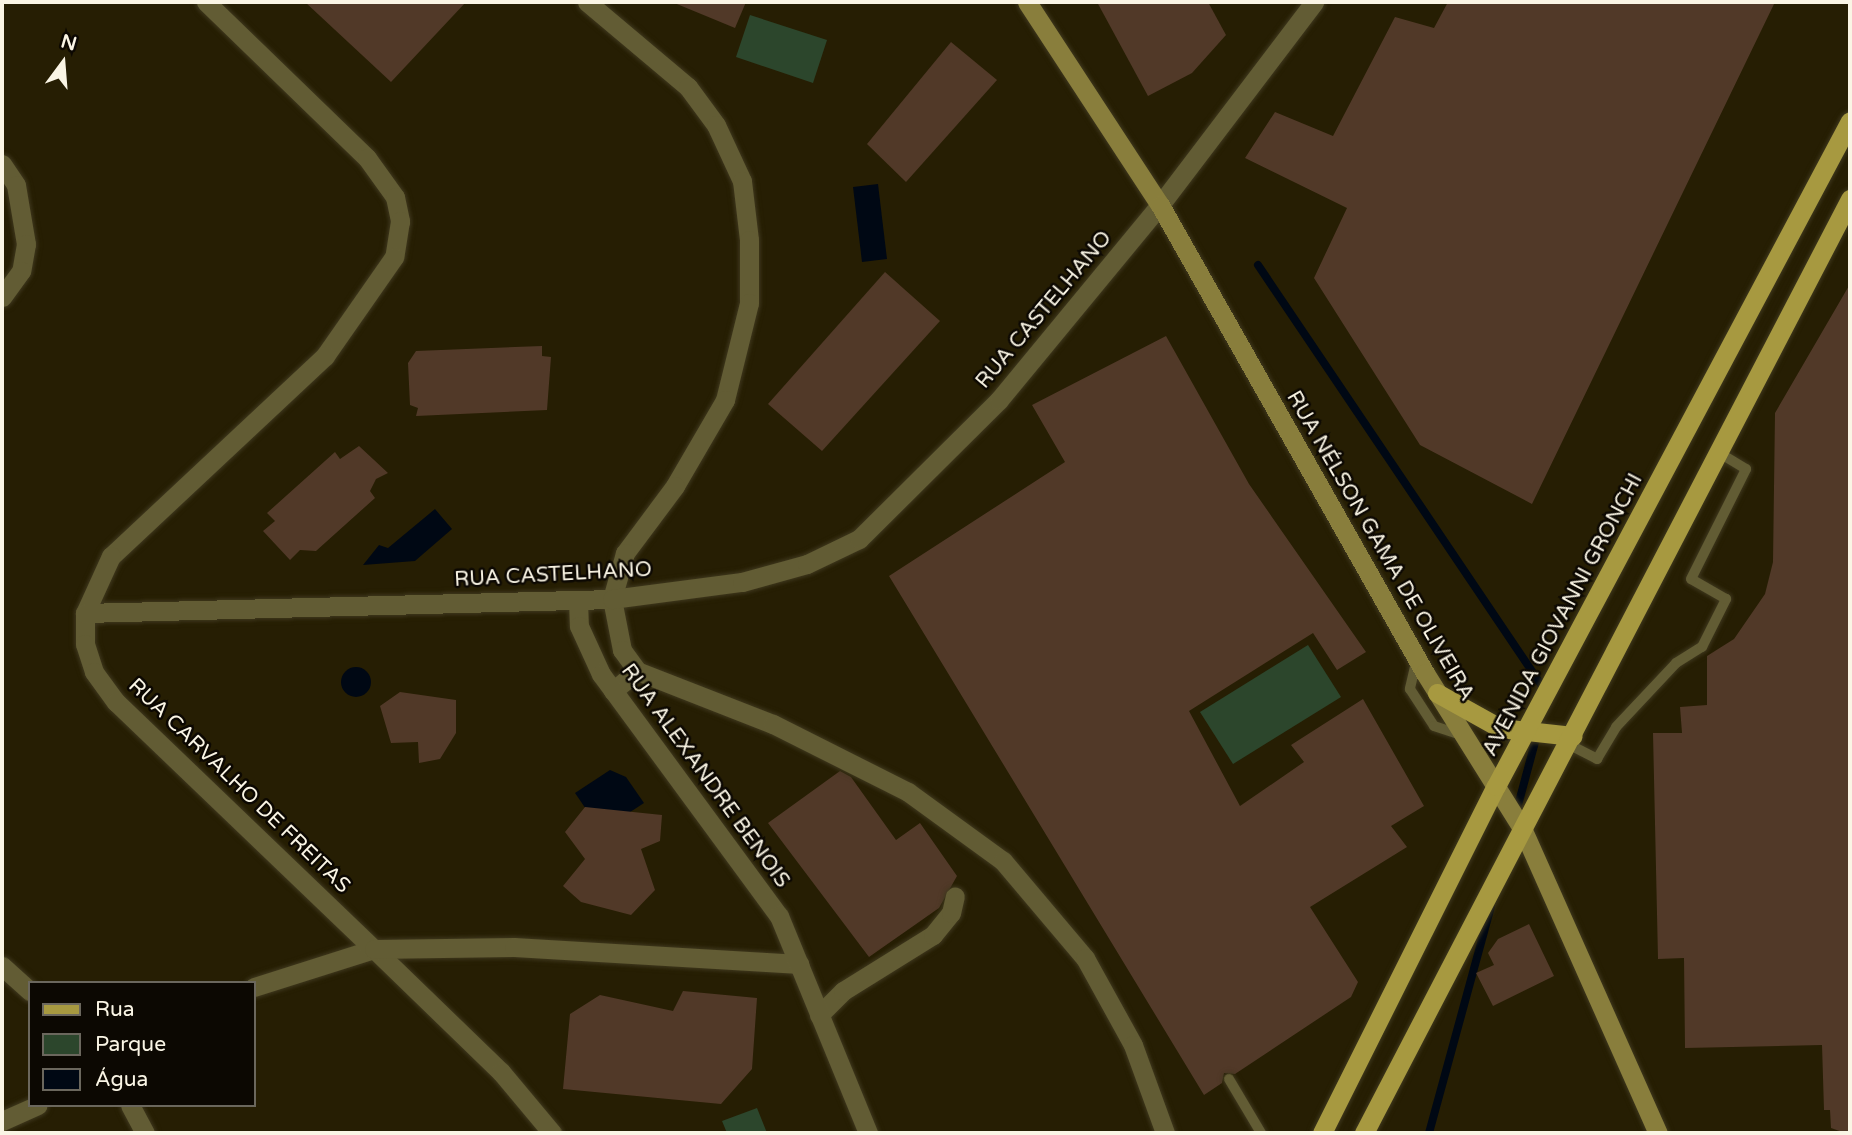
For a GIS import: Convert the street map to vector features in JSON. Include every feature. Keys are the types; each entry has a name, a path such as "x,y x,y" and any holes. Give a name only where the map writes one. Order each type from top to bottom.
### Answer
{"main road":[{"name":"RUA NÉLSON GAMA DE OLIVEIRA","path":"1027,2 1160,205 1437,694 1522,828 1658,1133"},
{"name":"AVENIDA GIOVANNI GRONCHI","path":"1322,1133 1496,786 1528,734 1841,151 1850,121"},
{"path":"1364,1133 1850,199"},
{"path":"1437,694 1479,720 1528,734 1570,740"}],"street":[{"name":"RUA CARVALHO DE FREITAS","path":"206,2 367,158 395,197 400,221 394,257 325,356 137,525 94,582 85,613 85,644 94,672 116,702 501,1072 552,1133"},
{"path":"587,2 688,87 716,125 742,181 749,240 749,303 725,400 675,486 625,553 612,599 622,650 637,671 773,724 908,792 1003,861 1085,958 1133,1045 1165,1133"},
{"name":"RUA CASTELHANO","path":"85,613 612,599 742,582 807,564 859,539 999,400 1160,205 1314,2"},
{"path":"2,164 16,185 26,244 21,271 2,297"},
{"name":"RUA ALEXANDRE BENOIS","path":"578,600 590,655 613,691 768,896 799,964 868,1133"},
{"path":"613,691 637,671"},
{"path":"819,1015 844,991 933,935 951,913 955,896"},
{"path":"256,986 303,967 374,949 514,947 799,964"},
{"path":"2,966 28,989"},
{"path":"2,1121 34,1107"},
{"path":"131,1107 145,1133"}],"lane":[{"path":"1570,740 1597,759 1650,690 1702,647 1726,599 1691,579 1746,469 1719,453"},
{"path":"1417,658 1410,689 1434,726 1464,736"},
{"path":"1229,1079 1261,1133"}],"green space":[{"path":"750,15 827,40 813,83 736,57"},
{"path":"1308,645 1341,697 1233,764 1200,712"},
{"path":"757,1108 767,1133 727,1133 722,1121"}],"water":[{"path":"878,184 887,259 862,262 853,187"},
{"path":"435,509 452,529 415,561 363,565 379,545 388,548"},
{"path":"356,667 362,668 370,676 370,688 362,696 356,697 350,696 342,688 341,682 342,676 350,668"},
{"path":"610,770 626,777 644,803 601,831 575,793"}],"building":[{"path":"305,2 466,2 391,82"},
{"path":"672,2 746,2 735,28"},
{"path":"1097,2 1208,2 1226,35 1192,73 1148,96"},
{"path":"1448,2 1775,2 1532,504 1420,445 1314,278 1347,208 1245,158 1275,112 1333,136 1395,17 1434,28"},
{"path":"951,42 997,80 906,182 867,144"},
{"path":"885,272 940,321 822,451 768,404"},
{"path":"1850,284 1850,1133 1845,1133 1831,1128 1830,1110 1824,1110 1822,1045 1685,1048 1684,958 1658,959 1653,733 1682,733 1680,707 1707,705 1707,656 1734,639 1765,594 1773,562 1775,413"},
{"path":"1166,336 1249,484 1366,652 1337,670 1313,633 1189,711 1240,806 1304,762 1291,745 1363,699 1424,806 1391,826 1407,847 1310,907 1358,982 1351,997 1235,1074 1224,1073 1222,1083 1204,1095 889,576 1065,462 1032,405"},
{"path":"542,346 542,356 551,357 547,410 416,416 418,408 410,405 408,363 416,351"},
{"path":"359,446 388,473 376,479 370,491 375,498 316,551 300,550 290,560 263,531 275,521 267,513 335,452 340,459"},
{"path":"400,692 456,700 456,733 440,759 419,763 418,742 391,743 380,706"},
{"path":"840,771 851,777 896,840 920,823 957,876 939,908 869,957 768,823"},
{"path":"585,807 662,815 660,841 641,849 655,890 631,915 581,902 563,886 585,859 565,832"},
{"path":"1529,924 1554,976 1493,1006 1476,973 1494,965 1488,953 1498,939"},
{"path":"683,991 757,998 752,1069 721,1104 563,1089 570,1014 600,995 673,1011"}],"waterway":[{"path":"1258,265 1546,692"},
{"path":"1516,813 1538,731"},
{"path":"1429,1133 1491,907"}]}
